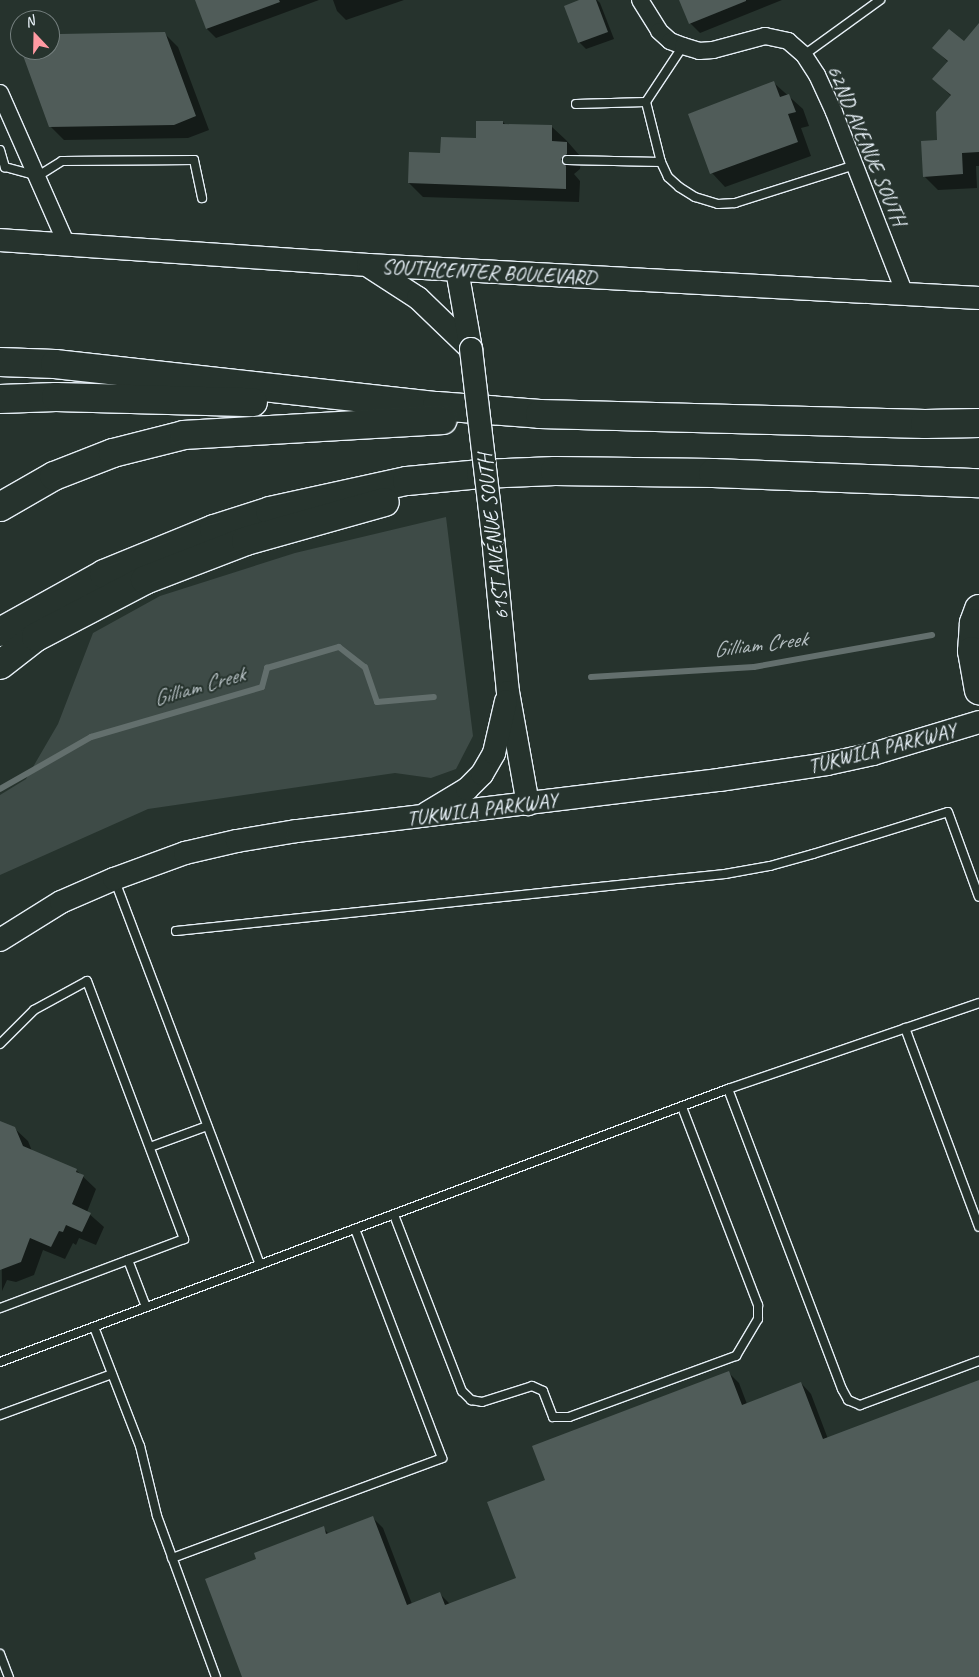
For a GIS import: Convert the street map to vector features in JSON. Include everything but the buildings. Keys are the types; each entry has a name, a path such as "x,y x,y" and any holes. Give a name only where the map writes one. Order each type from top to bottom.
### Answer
{"highway":[{"path":"0,362 65,365 437,406 540,414 979,424"},
{"path":"0,398 56,397 437,406"},
{"path":"0,508 54,476 114,453 184,435 540,414"},
{"path":"0,632 104,574 214,529 270,511 340,494 407,481 481,474 555,471 713,473 979,483"},
{"path":"0,665 36,637 145,580 246,541 481,474"},
{"path":"979,609 974,623 972,650 979,690"}],"main road":[{"name":"SOUTHCENTER BOULEVARD","path":"0,240 368,265 979,298"},
{"path":"368,265 418,298 471,349"},
{"name":"61ST AVENUE SOUTH","path":"457,270 471,349 494,537 508,692 528,804"},
{"path":"421,817 466,789 482,774 494,753 508,692"},
{"name":"TUKWILA PARKWAY","path":"0,940 61,902 114,879 185,853 236,841 297,831 528,804 827,764 889,749 979,722"}],"street":[{"name":"62ND AVENUE SOUTH","path":"640,0 659,31 670,41 683,46 699,51 713,50 765,36 788,42 804,55 823,88 905,294"},
{"path":"0,93 68,246"}],"lane":[{"path":"804,55 880,0"},
{"path":"683,46 646,102 661,162 668,177 679,187 696,197 718,204 735,203 855,165"},
{"path":"576,104 646,102"},
{"path":"0,150 2,167 38,176 62,161 194,160 202,198"},
{"path":"567,160 661,162"},
{"path":"176,931 725,874 770,866 948,812 979,897"},
{"path":"114,879 260,1265"},
{"path":"0,1044 34,1010 87,981 184,1238 0,1308"},
{"path":"0,1362 728,1089 979,1003"},
{"path":"905,1028 979,1227"},
{"path":"728,1089 842,1389 848,1400 860,1405 979,1361"},
{"path":"394,1214 462,1391 471,1400 482,1402 532,1386 543,1391 553,1417 570,1417 736,1356 758,1319 758,1305 682,1107"},
{"path":"150,1148 207,1126"},
{"path":"172,1558 442,1458 355,1229"},
{"path":"128,1260 146,1307"},
{"path":"94,1327 140,1446 157,1516 216,1677"},
{"path":"0,1415 112,1374"},
{"path":"0,1654 9,1677"}],"shaded area":[{"path":"446,517 473,736 456,769 431,778 395,773 148,809 0,875 0,795 26,779 58,724 93,633 160,596 295,553"}],"waterway":[{"name":"Gilliam Creek","path":"591,677 754,667 932,635"},
{"name":"Gilliam Creek","path":"0,789 91,737 262,687 267,668 339,647 365,667 377,702 434,697"}]}
